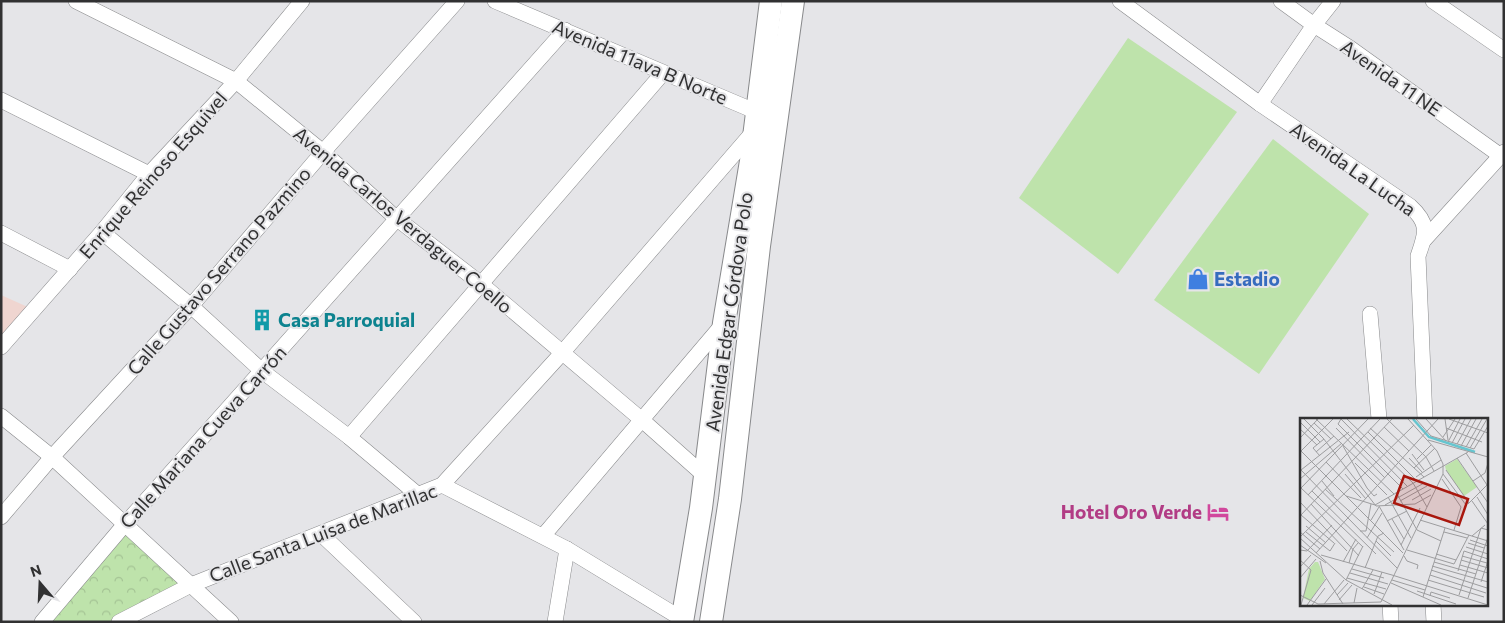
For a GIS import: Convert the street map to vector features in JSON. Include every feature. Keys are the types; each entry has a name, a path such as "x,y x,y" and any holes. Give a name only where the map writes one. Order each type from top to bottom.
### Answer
{"main road":[{"name":"Avenida Edgar Córdova Polo","path":"682,620 705,476 724,323 752,161 771,1"},
{"name":"Avenida Edgar Córdova Polo","path":"711,622 730,499 759,246 793,1"}],"street":[{"name":"Avenida Carlos Verdaguer Coello","path":"76,1 236,81 323,152 396,218 480,283 705,476"},
{"name":"Enrique Reinoso Esquivel","path":"1,347 102,232 149,174 236,81 302,1"},
{"name":"Calle Gustavo Serrano Pazmino","path":"1,517 52,457 192,306 323,152 457,1"},
{"name":"Avenida 11ava B Norte","path":"495,1 663,73 756,121"},
{"name":"Avenida La Lucha","path":"1120,1 1260,104 1410,206 1425,222 1424,240 1418,256 1425,418"},
{"name":"Avenida 11 NE","path":"1281,1 1502,154"},
{"path":"1260,104 1314,25 1333,1"},
{"path":"1433,1 1504,50"},
{"name":"Calle Mariana Cueva Carrón","path":"42,622 125,524 565,30"},
{"path":"349,436 663,73"},
{"path":"1,100 149,174"},
{"path":"442,485 562,353 756,121"},
{"path":"1424,240 1502,154"},
{"path":"102,232 192,306 262,371 349,436 417,494"},
{"path":"1,233 70,269"},
{"path":"1370,314 1379,418"},
{"path":"543,536 724,323"},
{"path":"1,416 52,457 231,622"},
{"name":"Calle Santa Luisa de Marillac","path":"119,622 191,585 442,485 567,549 682,620"},
{"path":"321,534 414,622"},
{"path":"555,622 567,549"},
{"path":"1390,606 1391,622"},
{"path":"1433,606 1434,622"}],"shaded area":[{"path":"1,295 30,308 1,341"}],"green space":[{"path":"1128,38 1237,112 1118,274 1019,198"},
{"path":"1273,139 1369,214 1259,374 1154,300"},
{"path":"132,528 201,589 131,622 49,622"}],"place":[{"name":"Estadio","path":"1198,279"},
{"name":"Casa Parroquial","path":"262,320"},
{"name":"Hotel Oro Verde","path":"1218,512"}]}
